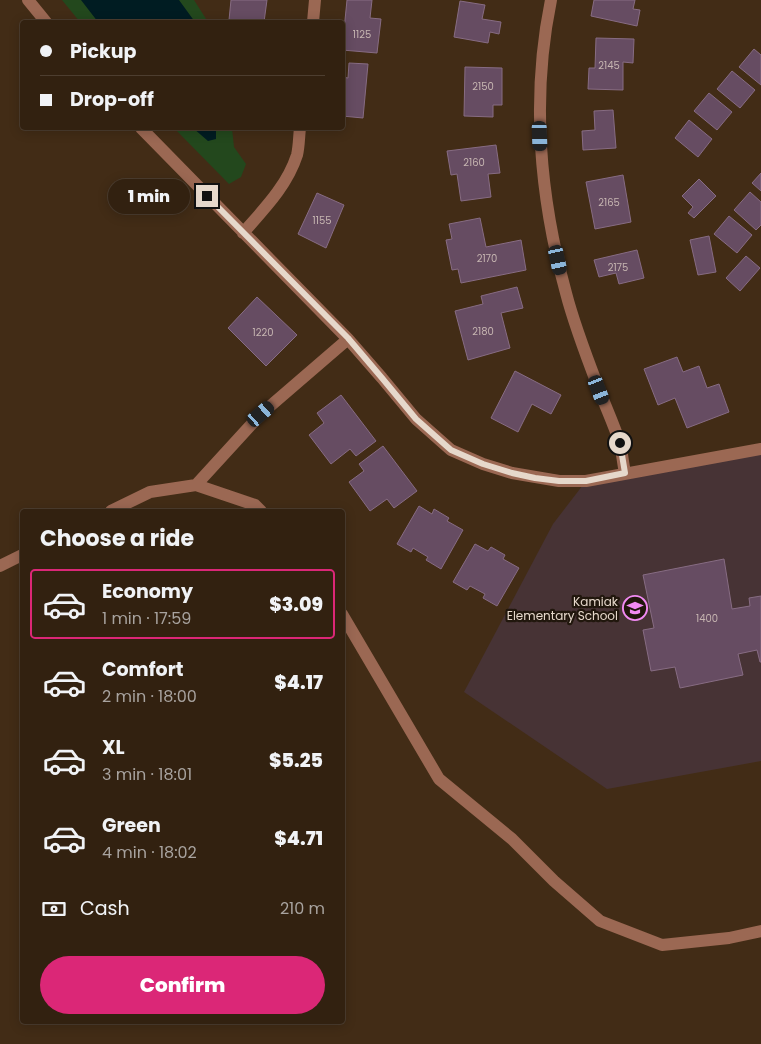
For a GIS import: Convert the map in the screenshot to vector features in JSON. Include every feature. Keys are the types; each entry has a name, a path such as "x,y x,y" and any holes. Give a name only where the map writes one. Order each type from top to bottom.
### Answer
{"street":[{"path":"28,0 44,20"},
{"path":"312,20 315,0"},
{"path":"551,0 545,28 539,106 547,209 566,293 585,351 620,443 625,473"},
{"path":"143,130 348,338 416,419 451,450 483,464 512,473 543,479 586,481 761,449"},
{"path":"243,233 285,182 297,154 300,130"},
{"path":"196,485 261,414 348,338"},
{"path":"115,509 150,492 196,485 255,505 259,509"},
{"path":"0,566 20,556"},
{"path":"345,619 439,779 512,839 554,881 600,921 662,945 730,938 761,931"}],"shaded area":[{"name":"Kamiak Elementary School","path":"761,449 761,761 607,789 464,692 553,524 586,481"}],"green space":[{"path":"62,0 194,0 207,20 78,20"},
{"path":"176,130 232,130 234,147 246,164 241,177 229,184"}],"water":[{"path":"81,0 179,0 194,20 96,20"},
{"path":"195,130 216,130 216,139 208,141"}],"building":[{"path":"231,0 267,0 264,20 229,20"},
{"path":"347,0 372,0 370,18 381,19 377,53 345,50"},
{"path":"594,0 635,0 633,9 640,10 637,26 591,16"},
{"path":"460,1 485,5 482,19 501,22 499,34 490,32 488,43 454,37"},
{"path":"596,38 634,39 633,63 623,62 623,90 588,89 589,68 595,68"},
{"path":"754,49 761,55 761,85 739,67"},
{"path":"349,63 368,64 363,118 345,116 345,78 348,78"},
{"path":"465,67 502,68 502,105 493,105 493,117 464,116"},
{"path":"732,71 755,90 740,108 717,89"},
{"path":"709,93 732,112 717,130 694,111"},
{"path":"613,110 616,148 583,150 582,131 595,130 594,111"},
{"path":"689,120 712,139 698,157 675,138"},
{"path":"496,145 500,173 488,174 491,197 461,201 457,174 451,175 447,151"},
{"path":"761,173 761,191 752,183"},
{"path":"623,175 631,222 595,229 586,182"},
{"path":"699,179 716,196 694,218 688,213 693,207 682,196"},
{"path":"750,192 761,202 761,225 756,230 734,210"},
{"path":"317,193 344,205 326,248 298,234"},
{"path":"729,216 752,235 737,253 714,234"},
{"path":"480,218 486,247 521,240 526,270 461,283 458,269 452,270 446,240 452,239 449,224"},
{"path":"709,236 716,272 698,275 690,240"},
{"path":"637,250 644,278 619,284 616,273 599,277 594,260"},
{"path":"746,256 760,268 740,291 726,278"},
{"path":"517,287 523,308 501,313 510,348 468,360 455,311 483,304 481,296"},
{"path":"257,297 297,335 266,366 228,328"},
{"path":"677,357 683,372 699,366 707,388 719,384 729,412 687,428 675,398 658,405 644,369"},
{"path":"515,371 561,395 551,414 532,404 518,432 491,418"},
{"path":"341,395 376,441 356,456 350,449 331,464 309,435 324,423 317,413"},
{"path":"383,446 417,491 394,508 387,499 370,511 349,482 364,471 359,464"},
{"path":"419,506 432,514 434,509 449,518 447,521 463,530 441,569 426,560 428,557 413,548 411,552 397,544"},
{"path":"475,544 488,551 491,547 505,555 503,559 519,568 497,606 483,598 485,594 470,586 467,590 453,582"},
{"name":"Kamiak Elementary School","path":"724,559 732,609 750,606 749,598 761,596 761,662 757,650 738,654 743,675 680,688 675,667 651,671 643,630 654,628 643,575"}],"place":[{"name":"Kamiak Elementary School","path":"635,608"}],"route":[{"path":"207,196 348,338 416,419 451,450 483,464 512,473 559,481 586,481 625,473 620,443"}]}
